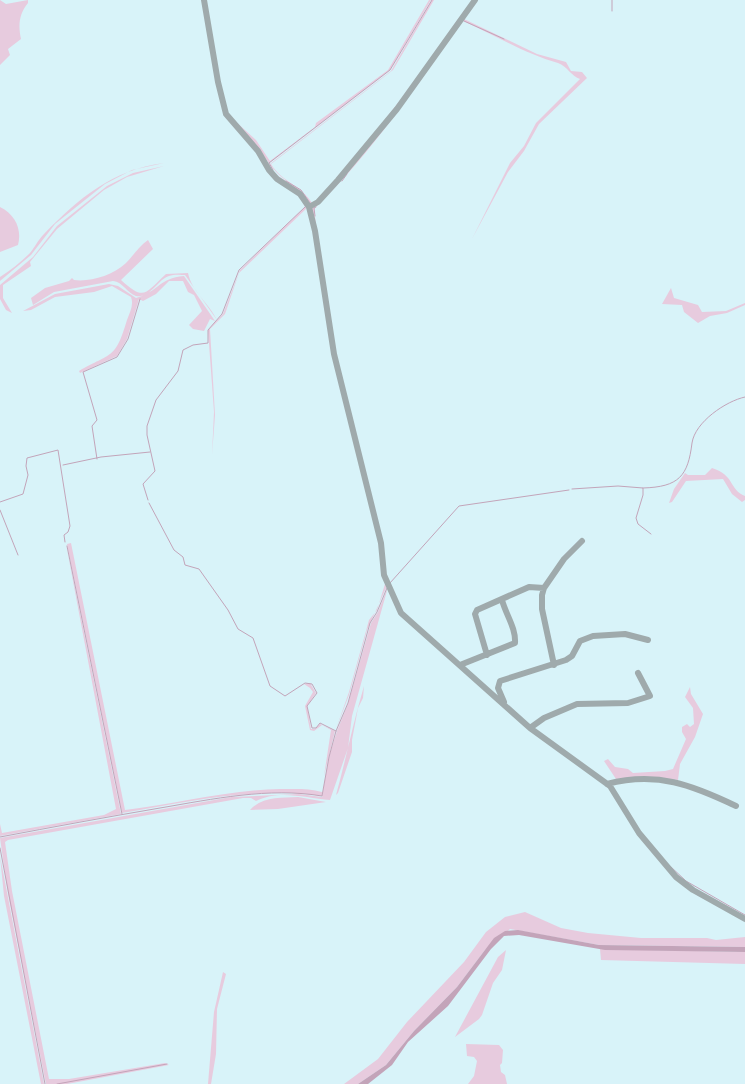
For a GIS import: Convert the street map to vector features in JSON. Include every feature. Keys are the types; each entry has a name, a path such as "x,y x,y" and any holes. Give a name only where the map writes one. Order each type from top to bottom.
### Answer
{"street":[{"path":"204,0 218,82 226,114 258,151 269,170 277,179 300,194 309,207 315,231 334,354 381,543 385,580 401,613 530,728 607,784 639,833 670,872 687,886 745,919"},
{"path":"309,207 318,202 338,180 397,109 475,0"},
{"path":"554,665 542,609 544,588 568,554 582,541"},
{"path":"487,656 475,612 529,587 544,588"},
{"path":"460,665 516,643 513,626 507,619 502,600"},
{"path":"504,704 498,688 500,681 554,665 569,658 580,641 593,636 625,634 648,640"},
{"path":"530,728 544,718 577,704 628,703 650,696 638,673"},
{"path":"607,784 631,780 671,780 709,793 736,806"}],"shaded area":[{"path":"0,0 6,4 28,0 28,3 20,20 21,39 8,49 10,55 0,65"},
{"path":"429,0 431,0 390,70 269,163 248,135 276,175 298,188 310,204 316,202 385,122 464,11 474,0 397,108 338,179 317,202 310,206 298,191 277,179 269,170 258,150 231,120 234,120 256,140 270,161 315,127 316,123 388,70"},
{"path":"432,0 434,0 393,70 271,164 280,175 308,197 312,203 310,203 301,192 279,175 270,164 391,71"},
{"path":"464,19 537,54 566,62 571,71 582,72 587,78 539,124 524,151 508,172 472,239 510,163 524,146 536,123 580,79 561,64 534,55 463,21 374,142 335,188 314,209 320,253 310,209 324,197"},
{"path":"164,166 127,177 104,190 57,229 30,262 31,266 3,285 3,298 12,313 6,310 0,299 0,285 33,257 57,226 107,186 133,173"},
{"path":"128,172 105,184 55,224 31,255 0,281 0,277 30,253 42,236 70,209 98,188 112,179"},
{"path":"288,185 300,195 308,207 239,273 225,314 210,329 215,415 212,455 214,412 208,330 223,314 240,270 305,207 300,197"},
{"path":"0,207 6,210 17,223 19,239 18,245 0,252"},
{"path":"148,240 153,249 121,280 140,293 149,290 166,274 188,273 196,291 185,275 171,275 161,281 146,295 133,295 120,283 113,281 54,292 33,305 31,298 45,288 69,281 72,278 74,280 87,280 101,277 120,268"},
{"path":"184,276 215,321 210,319 204,331 193,329 189,325 202,311 194,295 188,292 183,281 169,281 156,294 143,301 139,299 127,339 117,356 80,373 79,371 106,357 115,349 123,333 131,308 131,297 112,286 94,292 55,297 31,310 23,311 55,294 109,284 118,286 136,298 169,279"},
{"path":"671,288 674,298 698,305 702,312 726,311 745,303 745,305 727,313 710,316 698,323 684,312 682,305 662,304"},
{"path":"198,293 210,308 217,320"},
{"path":"712,468 725,474 736,490 745,496 745,500 742,502 732,494 723,479 686,481 672,502 669,503 674,489 685,473 688,475 705,475"},
{"path":"71,543 125,810 261,790 307,789 322,792 322,796 297,793 246,794 196,800 122,813 67,544"},
{"path":"66,544 121,814 0,836 0,824 2,833 104,815 116,809"},
{"path":"385,584 387,586 379,604"},
{"path":"388,587 352,716 348,748 330,800 283,795 265,797 256,801 251,798 243,798 5,842 12,891 49,1079 69,1079 165,1063 169,1065 67,1084 46,1084 8,894 0,838 231,797 299,794 322,797 329,757 337,731 348,704 371,623 378,612"},
{"path":"375,613 367,630 349,695 336,729 349,692 369,620"},
{"path":"310,683 316,693 307,706 311,729 315,729 320,724 335,731 324,776 331,730 322,725 314,731 310,730 305,706 313,692 304,684"},
{"path":"364,686 363,698 358,708 352,740 352,752 336,795 356,714"},
{"path":"690,687 691,694 703,714 695,737 680,764 678,780 652,777 616,779 604,761 608,759 615,767 628,769 633,773 673,769 686,739 682,732 682,727 687,724 690,727 694,724 693,708 685,697"},
{"path":"298,797 326,802 278,809 250,810 255,805 266,800"},
{"path":"0,856 44,1084 41,1084 4,896"},
{"path":"525,912 561,928 588,933 641,938 707,938 716,940 745,937 745,947 599,945 510,929 485,950 457,987 414,1031 386,1065 358,1084 344,1084 378,1059 407,1022 464,962 486,932 505,917"},
{"path":"518,930 599,945 745,947 745,952 605,950 519,935 504,936 491,949 448,1006 408,1042 392,1065 368,1084 358,1084 386,1065 414,1031 457,987 494,938 505,931"},
{"path":"600,949 745,952 745,964 601,960"},
{"path":"506,950 502,970 493,983 482,1015 455,1037 498,957"},
{"path":"223,972 226,974 217,1009 216,1054 211,1084 208,1084 214,1012"},
{"path":"466,1044 499,1045 503,1050 502,1063 500,1065 501,1072 505,1075 507,1084 468,1084 474,1076 477,1061 474,1057 467,1056"}],"waterway":[{"path":"269,163 390,70 432,0"},
{"path":"612,0 612,11"},
{"path":"464,21 504,39"},
{"path":"269,163 273,170"},
{"path":"342,181 347,174"},
{"path":"286,181 301,190 310,203"},
{"path":"148,500 143,484 155,471 147,435 147,426 156,400 178,371 183,350 193,345 208,343 208,330 222,314 239,270 305,207"},
{"path":"315,216 314,208 316,207"},
{"path":"97,459 92,426 97,420 83,372 117,357 128,339 140,299"},
{"path":"643,488 665,485 680,478 688,464 694,435 705,420 729,403 745,397"},
{"path":"0,502 23,494 28,475 27,458 58,450 70,526 68,532 64,535 65,542"},
{"path":"63,465 101,457 150,452"},
{"path":"572,489 618,486 643,488 643,495 636,518 638,524 651,534"},
{"path":"390,583 459,506 569,490"},
{"path":"149,503 174,550 183,557 185,565 199,569 228,610 238,629 253,638 270,686 285,696 305,683 312,684 317,693 307,706 312,728 316,728 320,723 336,731"},
{"path":"0,510 18,555"},
{"path":"67,546 122,814"},
{"path":"0,837 140,811 241,795 282,793 322,796 336,731 348,703 370,623 387,588"},
{"path":"0,848 45,1084"},
{"path":"671,867 686,881 745,915"},
{"path":"57,1084 167,1064"}]}
